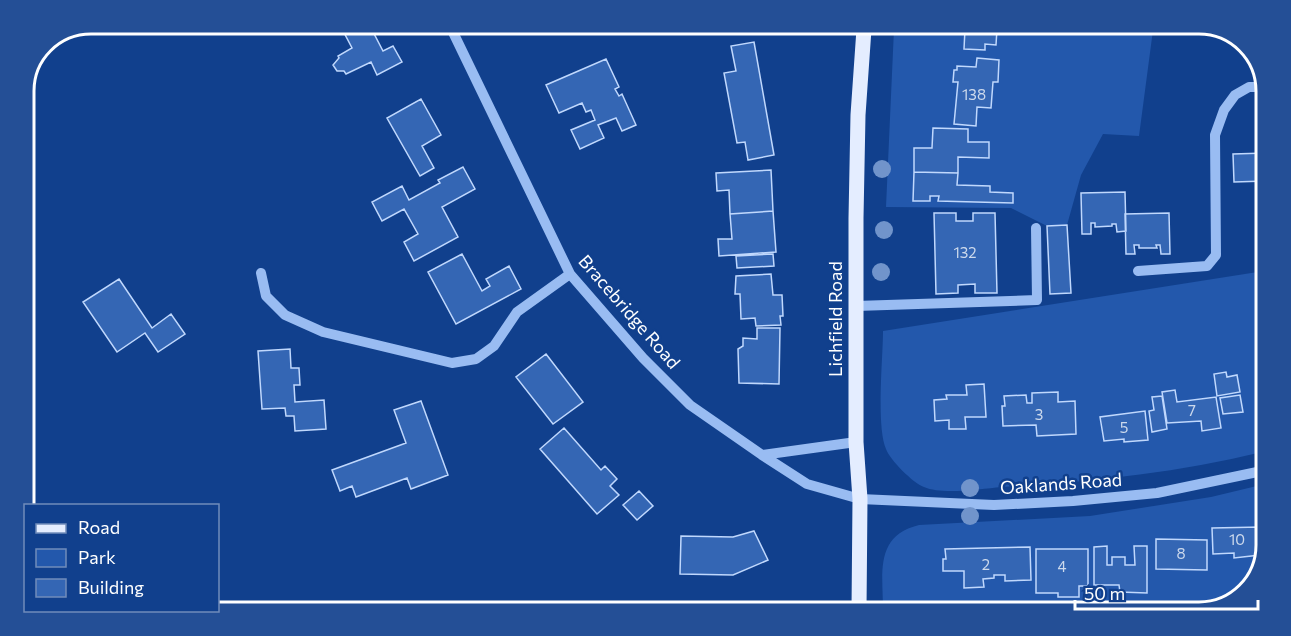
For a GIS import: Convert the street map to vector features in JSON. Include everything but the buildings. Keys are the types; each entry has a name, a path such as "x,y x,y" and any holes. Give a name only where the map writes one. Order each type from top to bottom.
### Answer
{"main road":[{"name":"Lichfield Road","path":"859,602 860,499 856,442 856,306 858,116 864,34"}],"street":[{"name":"Bracebridge Road","path":"454,34 570,274 643,358 690,405 762,455 807,484 860,499"},
{"path":"1138,271 1207,266 1216,255 1215,135 1224,110 1235,95 1249,87 1256,87"},
{"path":"856,306 1037,300 1036,228"},
{"path":"261,273 266,296 285,315 323,332 452,363 476,359 494,346 517,312 570,274"},
{"path":"762,455 856,442"},
{"name":"Oaklands Road","path":"860,499 994,505 1073,501 1157,493 1256,472"}],"green space":[{"path":"894,34 1152,34 1139,136 1103,134 1081,175 1067,225 1047,226 1011,208 886,207"},
{"path":"1256,272 1256,453 1197,466 1067,482 951,491 924,487 897,465 888,454 883,438 881,409 883,331"},
{"path":"1256,486 1256,545 1251,570 1234,590 1214,600 1200,602 883,602 884,558 888,547 894,538 905,530 919,525 1090,516 1211,497"}]}
